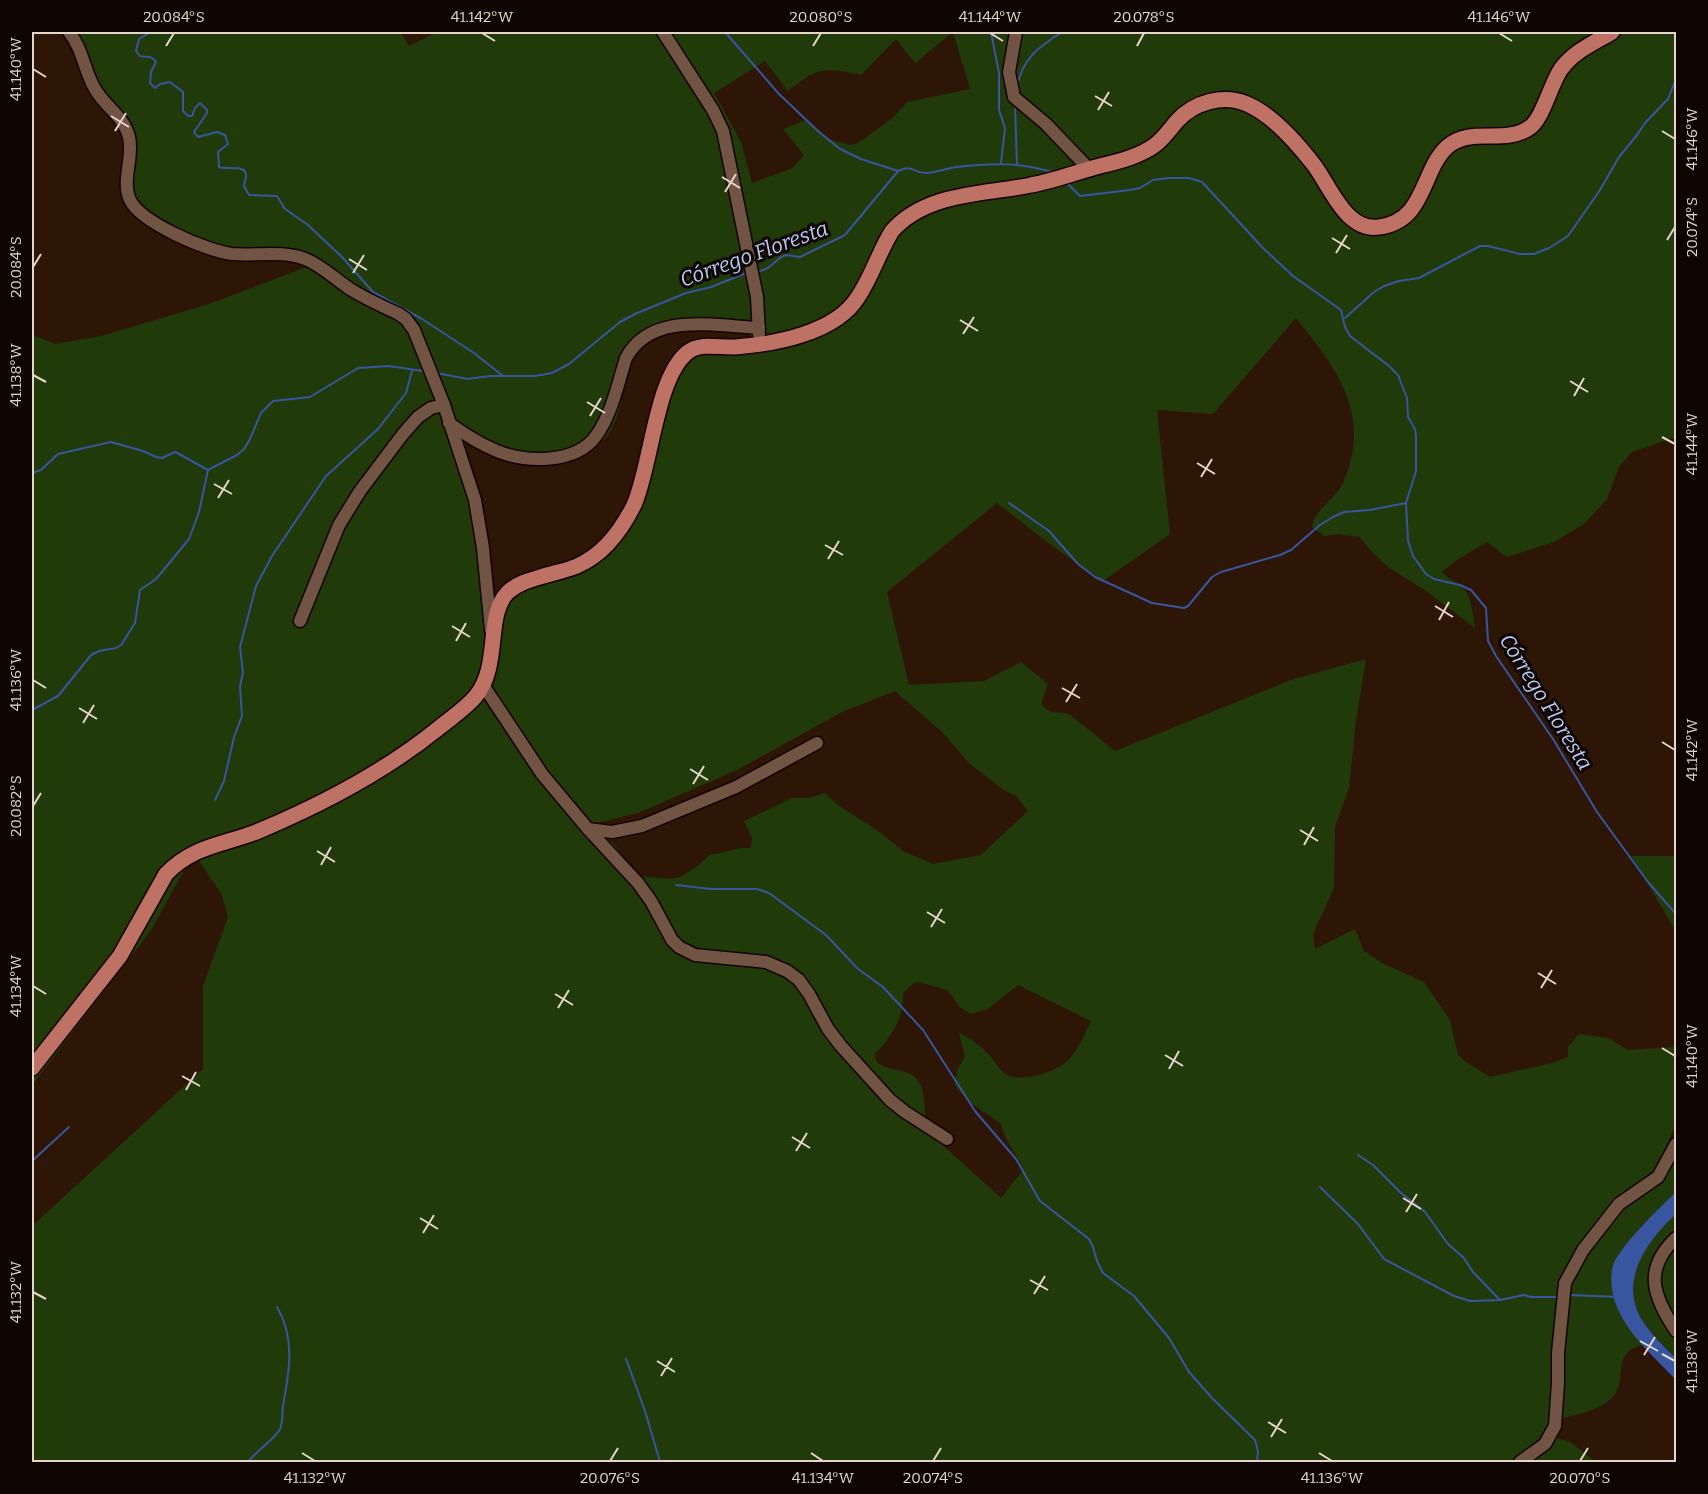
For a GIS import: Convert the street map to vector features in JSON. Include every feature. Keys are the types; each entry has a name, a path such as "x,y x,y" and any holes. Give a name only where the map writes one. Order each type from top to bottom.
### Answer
{"main road":[{"path":"32,1068 120,956 166,874 175,866 189,855 209,846 261,830 332,798 408,753 475,698 483,686 491,663 497,613 502,600 509,591 531,580 579,566 606,545 617,533 635,502 671,375 689,351 696,347 758,345 811,331 839,319 858,298 892,231 900,222 920,208 975,193 1027,186 1063,178 1127,159 1153,147 1184,114 1195,106 1213,101 1237,101 1256,110 1283,130 1314,165 1327,187 1351,218 1369,227 1384,226 1399,220 1410,211 1441,155 1454,142 1473,136 1522,132 1532,126 1542,111 1557,76 1568,60 1612,32"}],"street":[{"path":"69,32 82,52 94,88 119,117 128,134 131,148 128,193 136,209 160,227 229,254 280,255 306,259 352,290 406,319 419,340 444,405 475,500 483,548 493,640"},
{"path":"663,32 719,120 757,297 758,345"},
{"path":"1016,32 1009,72 1014,97 1046,124 1089,169"},
{"path":"449,423 466,435 507,455 539,459 566,455 586,446 600,431 626,358 640,339 675,326 693,324 759,328"},
{"path":"300,621 339,525 360,491 418,417 431,408 444,405"},
{"path":"483,686 542,774 588,829 639,883 672,940 679,947 695,955 766,962 787,971 799,980 828,1029 841,1046 890,1100 947,1138"},
{"path":"588,829 612,832 642,826 736,787 817,743"},
{"path":"1520,1462 1545,1444 1555,1426 1558,1353 1565,1283 1568,1275 1583,1250 1619,1204 1658,1177 1677,1144"},
{"path":"1677,1238 1662,1254 1654,1276 1661,1306 1677,1331"}],"green space":[{"path":"65,32 401,32 409,46 437,32 953,32 1676,32 1676,437 1632,452 1619,467 1607,499 1584,524 1554,542 1507,557 1487,542 1442,572 1465,590 1472,608 1475,628 1429,593 1388,567 1360,537 1339,534 1324,536 1312,527 1317,514 1343,483 1351,458 1354,436 1352,414 1337,375 1296,318 1213,414 1157,410 1170,534 1103,581 1051,545 997,503 887,592 909,685 984,681 1021,662 1048,684 1041,704 1045,708 1051,712 1068,714 1115,751 1291,680 1366,659 1356,721 1349,788 1335,827 1334,888 1313,934 1315,949 1355,929 1364,951 1382,963 1424,982 1450,1020 1458,1055 1490,1077 1552,1063 1568,1057 1568,1047 1579,1034 1608,1038 1628,1050 1676,1047 1676,1124 1667,1144 1676,1166 1676,1192 1642,1225 1621,1251 1612,1269 1615,1301 1644,1345 1634,1348 1623,1359 1618,1387 1610,1400 1589,1411 1559,1419 1554,1437 1570,1442 1596,1462 32,1462 32,1226 203,1069 203,986 228,917 222,895 196,856 179,879 152,929 32,1085 32,335 55,344 101,336 209,304 309,266 298,257 195,244 125,198 128,140","holes":["953,32 970,89 907,102 893,118 858,143 849,145 831,140 806,120 783,129 804,155 793,168 752,183 741,142 714,93 765,61 788,91 807,77 822,71 830,70 861,75 896,39 915,63","681,326 750,329 750,339 704,339 694,342 653,419 624,521 586,560 510,586 491,611 465,440 517,454 557,461 568,461 579,457 602,441 611,429 633,360 645,343 664,331","895,691 943,733 969,763 1004,790 1016,796 1028,811 981,855 933,864 903,851 877,830 839,806 825,793 809,798 792,798 744,821 752,838 751,848 710,855 680,877 669,879 638,876 615,845 593,824 638,813 737,770 842,712","920,982 949,991 959,1007 971,1014 988,1009 1018,985 1091,1021 1076,1050 1064,1064 1043,1074 1017,1078 1004,1073 986,1051 959,1033 965,1057 957,1070 955,1085 967,1100 1001,1124 1023,1170 1001,1198 925,1129 923,1094 914,1076 885,1067 876,1060 875,1055 896,1026 902,1008 903,993 914,983"]},
{"path":"1631,856 1676,856 1676,931"},
{"path":"1676,1214 1676,1358 1642,1320 1635,1305 1633,1290 1635,1276 1647,1248"}],"water":[{"path":"1676,1192 1676,1214 1647,1248 1635,1276 1633,1290 1635,1305 1642,1320 1676,1358 1676,1380 1642,1344 1622,1317 1615,1302 1612,1269 1621,1251"}],"waterway":[{"name":"Córrego Floresta","path":"151,32 139,39 136,51 140,56 150,57 156,62 151,72 150,83 155,88 160,84 170,82 183,92 183,111 188,116 192,116 200,103 207,110 194,132 198,137 217,132 225,135 228,144 218,152 219,167 243,170 246,176 244,186 249,195 277,196 285,209 308,225 342,257 373,292 422,319 474,353 503,376"},
{"path":"725,32 779,94 840,149 861,159 898,171"},
{"path":"991,32 999,73 999,110 1005,128 1001,163"},
{"path":"1017,88 1027,61 1039,48 1062,32"},
{"path":"1345,318 1384,286 1419,278 1480,246 1520,254 1534,254 1568,236 1600,190 1619,157 1645,123 1668,99 1676,79"},
{"path":"1015,105 1017,164"},
{"name":"Córrego Floresta","path":"755,273 768,268 781,257 786,255 800,257 845,235 898,171 903,169 909,168 925,173 970,166 1006,164 1055,173"},
{"name":"Córrego Floresta","path":"1066,182 1080,196 1140,188 1153,180 1168,178 1189,178 1202,182 1263,248 1293,276 1341,310 1350,336 1398,375 1407,398 1408,417 1415,429 1416,437 1416,471 1406,503 1408,541 1413,556 1426,574 1434,579 1471,590 1486,608 1488,641 1496,656 1553,739 1597,812 1648,882 1676,914"},
{"name":"Córrego Floresta","path":"436,373 468,379 552,373 569,364 620,322 635,314 686,293 711,287 746,273"},
{"path":"208,470 244,449 261,413 273,401 310,397 358,368 388,366 423,371"},
{"path":"215,800 224,781 234,737 242,716 240,686 243,673 240,647 256,586 272,556 326,476 378,429 406,393 412,371"},
{"path":"32,473 41,470 58,454 111,442 162,458 175,452 208,470"},
{"path":"32,710 58,696 91,655 121,645 135,623 140,590 156,579 189,539 199,512 208,470"},
{"path":"1009,503 1049,531 1078,564 1095,577 1152,603 1184,608 1212,577 1221,572 1291,550 1333,517 1344,512 1406,503"},
{"path":"676,885 711,889 757,889 769,893 826,935 858,969 883,987 923,1030 975,1111 1016,1159 1040,1201 1089,1239 1103,1273 1134,1296 1169,1338 1189,1372 1255,1440 1258,1451 1257,1462"},
{"path":"32,1161 69,1127"},
{"path":"1358,1155 1373,1165 1401,1193 1425,1212 1448,1244 1463,1257 1473,1272 1500,1300"},
{"path":"1320,1187 1358,1224 1384,1259 1454,1296 1470,1301 1500,1300 1524,1295 1559,1297"},
{"path":"1570,1295 1618,1297"},
{"path":"248,1462 274,1437 282,1424 289,1369 289,1344 287,1331 277,1307"},
{"path":"626,1359 660,1462"}]}
